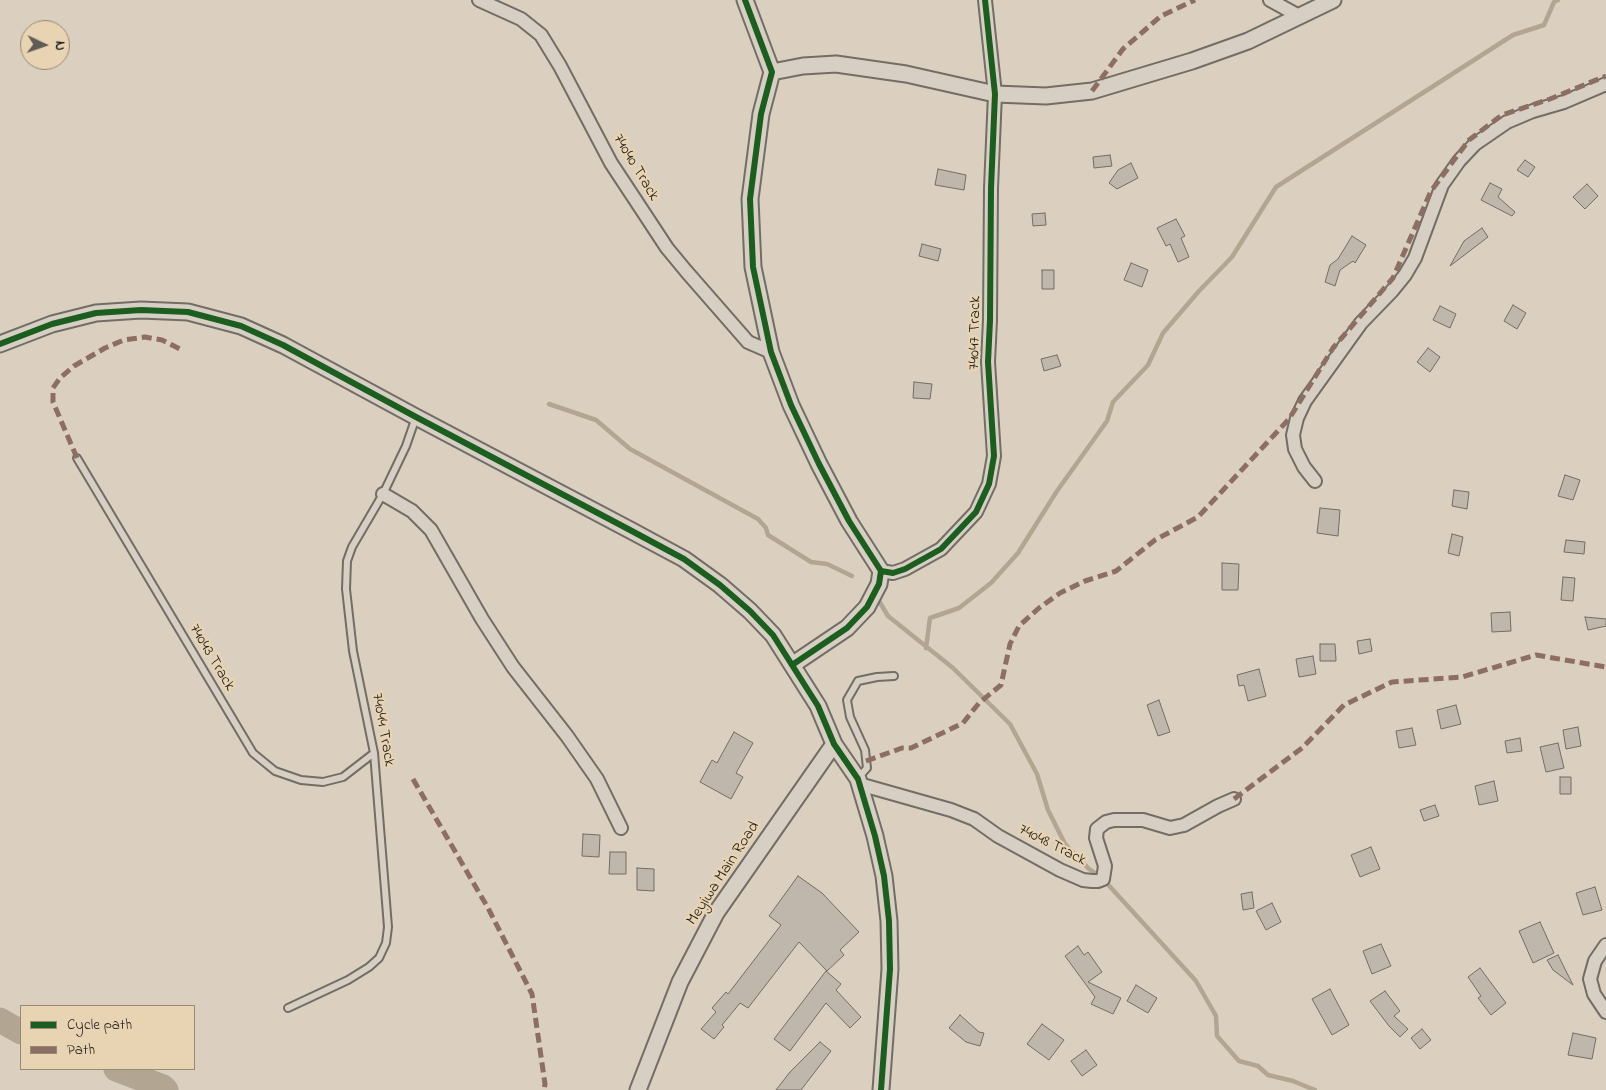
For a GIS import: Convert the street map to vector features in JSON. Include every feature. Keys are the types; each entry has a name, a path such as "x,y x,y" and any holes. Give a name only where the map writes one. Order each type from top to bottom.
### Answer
{"street":[{"name":"74040 Track","path":"479,0 521,19 541,35 560,66 611,163 667,248 748,342 771,352"},
{"path":"745,0 772,72 761,114 750,198 753,267 771,352 791,405 819,464 880,578 867,607 847,628 792,665"},
{"name":"74047 Track","path":"880,578 904,569 942,549 976,512 989,484 994,456 988,362 991,188 995,94 985,0"},
{"path":"1270,0 1299,16"},
{"path":"772,72 803,66 836,64 906,74 995,94 1046,96 1092,91 1192,61 1248,41 1333,0"},
{"path":"1315,481 1304,467 1295,449 1293,435 1296,418 1360,323 1405,275 1415,258 1442,185 1459,161 1475,144 1507,122 1533,111 1564,102 1606,84"},
{"path":"0,344 52,324 96,313 141,310 188,312 241,326 283,345 684,559 720,585 750,611 773,635 818,706 834,744 858,782 875,836 884,876 889,921 890,969 880,1090"},
{"path":"383,494 412,512 431,530 482,619 513,667 567,736 597,779 621,828"},
{"name":"Meyiwa Main Road","path":"638,1090 680,982 716,913 834,744"},
{"name":"74048 Track","path":"858,782 974,819 998,836 1060,870 1092,882 1104,879 1105,866 1096,838 1097,829 1106,822 1114,820 1143,820 1170,828 1184,825 1234,799"},
{"path":"1606,945 1594,961 1590,979 1594,994 1606,1012"}],"lane":[{"name":"74044 Track","path":"288,1008 348,980 369,967 379,958 386,943 388,927 374,753 353,651 346,589 347,561 352,547 383,494 406,446 416,417"},
{"name":"74043 Track","path":"77,458 253,753 275,771 300,780 323,782 343,777 374,753"},
{"path":"858,782 867,768 865,750 850,717 847,700 858,681 894,676"}],"building":[{"path":"1110,155 1112,166 1094,168 1093,157"},
{"path":"1525,160 1535,167 1528,177 1517,170"},
{"path":"1131,163 1138,178 1117,189 1109,183 1118,170"},
{"path":"938,169 966,175 964,190 935,185"},
{"path":"1490,183 1502,189 1498,197 1515,212 1512,216 1481,200"},
{"path":"1587,184 1598,196 1585,209 1573,197"},
{"path":"1045,213 1046,225 1033,226 1032,214"},
{"path":"1176,219 1185,236 1181,238 1189,257 1178,262 1170,244 1166,246 1157,228"},
{"path":"1482,228 1488,237 1450,266 1464,241"},
{"path":"1352,236 1366,245 1355,263 1353,261 1340,270 1335,286 1325,282 1330,265 1338,259"},
{"path":"922,244 941,249 938,261 919,256"},
{"path":"1131,263 1148,270 1142,287 1124,280"},
{"path":"1042,270 1054,270 1054,289 1042,289"},
{"path":"1513,305 1526,313 1517,329 1504,321"},
{"path":"1440,306 1456,314 1450,328 1433,320"},
{"path":"1428,348 1440,357 1430,372 1417,362"},
{"path":"1057,355 1061,366 1044,371 1041,359"},
{"path":"914,382 932,384 930,399 913,398"},
{"path":"1565,475 1580,480 1573,500 1558,496"},
{"path":"1454,490 1469,492 1467,509 1452,506"},
{"path":"1320,508 1340,510 1338,536 1317,533"},
{"path":"1452,534 1463,537 1459,556 1448,553"},
{"path":"1566,540 1585,542 1584,554 1564,552"},
{"path":"1222,563 1239,564 1238,590 1222,590"},
{"path":"1563,577 1575,578 1573,601 1561,600"},
{"path":"1510,612 1511,631 1492,632 1491,613"},
{"path":"1585,617 1606,619 1606,626 1588,630"},
{"path":"1370,639 1372,651 1359,654 1357,641"},
{"path":"1320,644 1335,644 1336,661 1320,661"},
{"path":"1313,656 1316,674 1299,677 1296,659"},
{"path":"1259,669 1266,696 1248,701 1244,685 1239,686 1237,675"},
{"path":"1159,700 1170,732 1158,736 1147,705"},
{"path":"1456,705 1461,724 1441,729 1437,710"},
{"path":"1578,727 1581,746 1566,749 1563,730"},
{"path":"1412,728 1416,745 1399,748 1396,731"},
{"path":"734,732 753,743 736,773 743,777 731,799 700,782 712,760 717,763"},
{"path":"1520,738 1522,751 1507,753 1505,741"},
{"path":"1558,743 1564,768 1546,772 1540,747"},
{"path":"1560,777 1571,777 1571,794 1560,794"},
{"path":"1494,781 1498,801 1479,805 1475,786"},
{"path":"1435,805 1439,816 1424,821 1420,810"},
{"path":"583,834 600,835 599,857 582,856"},
{"path":"1371,847 1380,869 1360,877 1351,855"},
{"path":"610,852 626,852 626,874 609,874"},
{"path":"637,868 654,869 654,891 637,890"},
{"path":"798,876 822,893 859,932 840,950 844,955 827,971 799,942 748,1008 740,1003 722,1025 724,1027 714,1039 701,1029 716,1012 712,1008 726,992 728,994 781,925 769,916"},
{"path":"1595,887 1602,910 1583,915 1576,893"},
{"path":"1252,892 1254,908 1243,910 1241,894"},
{"path":"1272,903 1281,922 1266,930 1256,911"},
{"path":"1540,922 1554,953 1533,963 1519,931"},
{"path":"1381,944 1391,966 1372,974 1363,951"},
{"path":"1078,946 1084,955 1088,952 1102,972 1088,982 1121,998 1113,1014 1091,1004 1095,997 1065,956"},
{"path":"1558,955 1573,985 1553,970 1547,960"},
{"path":"1480,968 1506,1003 1491,1015 1478,998 1481,996 1468,977"},
{"path":"826,971 841,984 836,990 861,1017 850,1028 826,1003 790,1051 774,1039"},
{"path":"1136,985 1157,998 1148,1013 1127,1001"},
{"path":"1330,989 1349,1025 1332,1035 1312,999"},
{"path":"1385,991 1400,1011 1394,1016 1408,1029 1400,1037 1370,1001"},
{"path":"960,1015 979,1032 984,1033 980,1046 966,1042 949,1028"},
{"path":"1042,1024 1064,1040 1049,1060 1027,1044"},
{"path":"1422,1029 1431,1040 1420,1049 1411,1038"},
{"path":"1573,1033 1596,1038 1592,1059 1568,1055"},
{"path":"820,1042 831,1051 801,1090 776,1090 790,1072"},
{"path":"1086,1050 1097,1065 1082,1076 1071,1061"}],"waterway":[{"path":"926,648 930,618 959,608 991,583 1018,553 1057,491 1107,421 1113,402 1148,365 1163,333 1199,291 1232,257 1276,187 1513,35 1544,25 1554,2 1558,0"},
{"path":"549,404 596,420 630,449 758,519 766,528 768,535 811,562 827,564 852,576"},
{"path":"879,601 888,616 953,668 1010,724 1037,774 1048,810 1065,844 1088,868 1103,879 1196,981 1216,1016 1217,1036 1239,1061 1258,1066 1268,1075 1293,1081 1315,1090"},
{"path":"0,1020 20,1031"},
{"path":"119,1070 163,1087 166,1090"}],"marked path":[{"path":"1092,91 1123,49 1161,16 1195,0"},
{"path":"866,761 902,748 911,748 963,723 979,703 1001,685 1010,644 1019,626 1039,608 1060,593 1085,581 1116,571 1155,540 1198,517 1289,419 1333,348 1393,278 1431,191 1469,140 1502,115 1550,99 1606,76"},
{"path":"77,458 53,402 53,388 60,378 74,366 105,348 124,340 145,337 162,340 180,349"},
{"path":"1234,799 1302,748 1344,705 1392,682 1462,677 1536,655 1606,667"},
{"path":"413,779 488,908 532,994 545,1084 544,1090"}],"cycle path":[{"path":"745,0 772,72 761,114 750,199 753,267 771,352 791,405 819,464 849,521 881,571 879,584 867,607 847,628 792,665"},
{"path":"881,571 893,573 905,569 941,549 976,512 989,484 994,456 988,362 991,188 995,94 985,0"},
{"path":"0,344 52,324 96,313 141,310 188,312 241,326 283,345 684,559 720,585 750,611 773,635 818,706 834,744 858,779 875,836 884,876 889,921 890,969 881,1090"}]}
